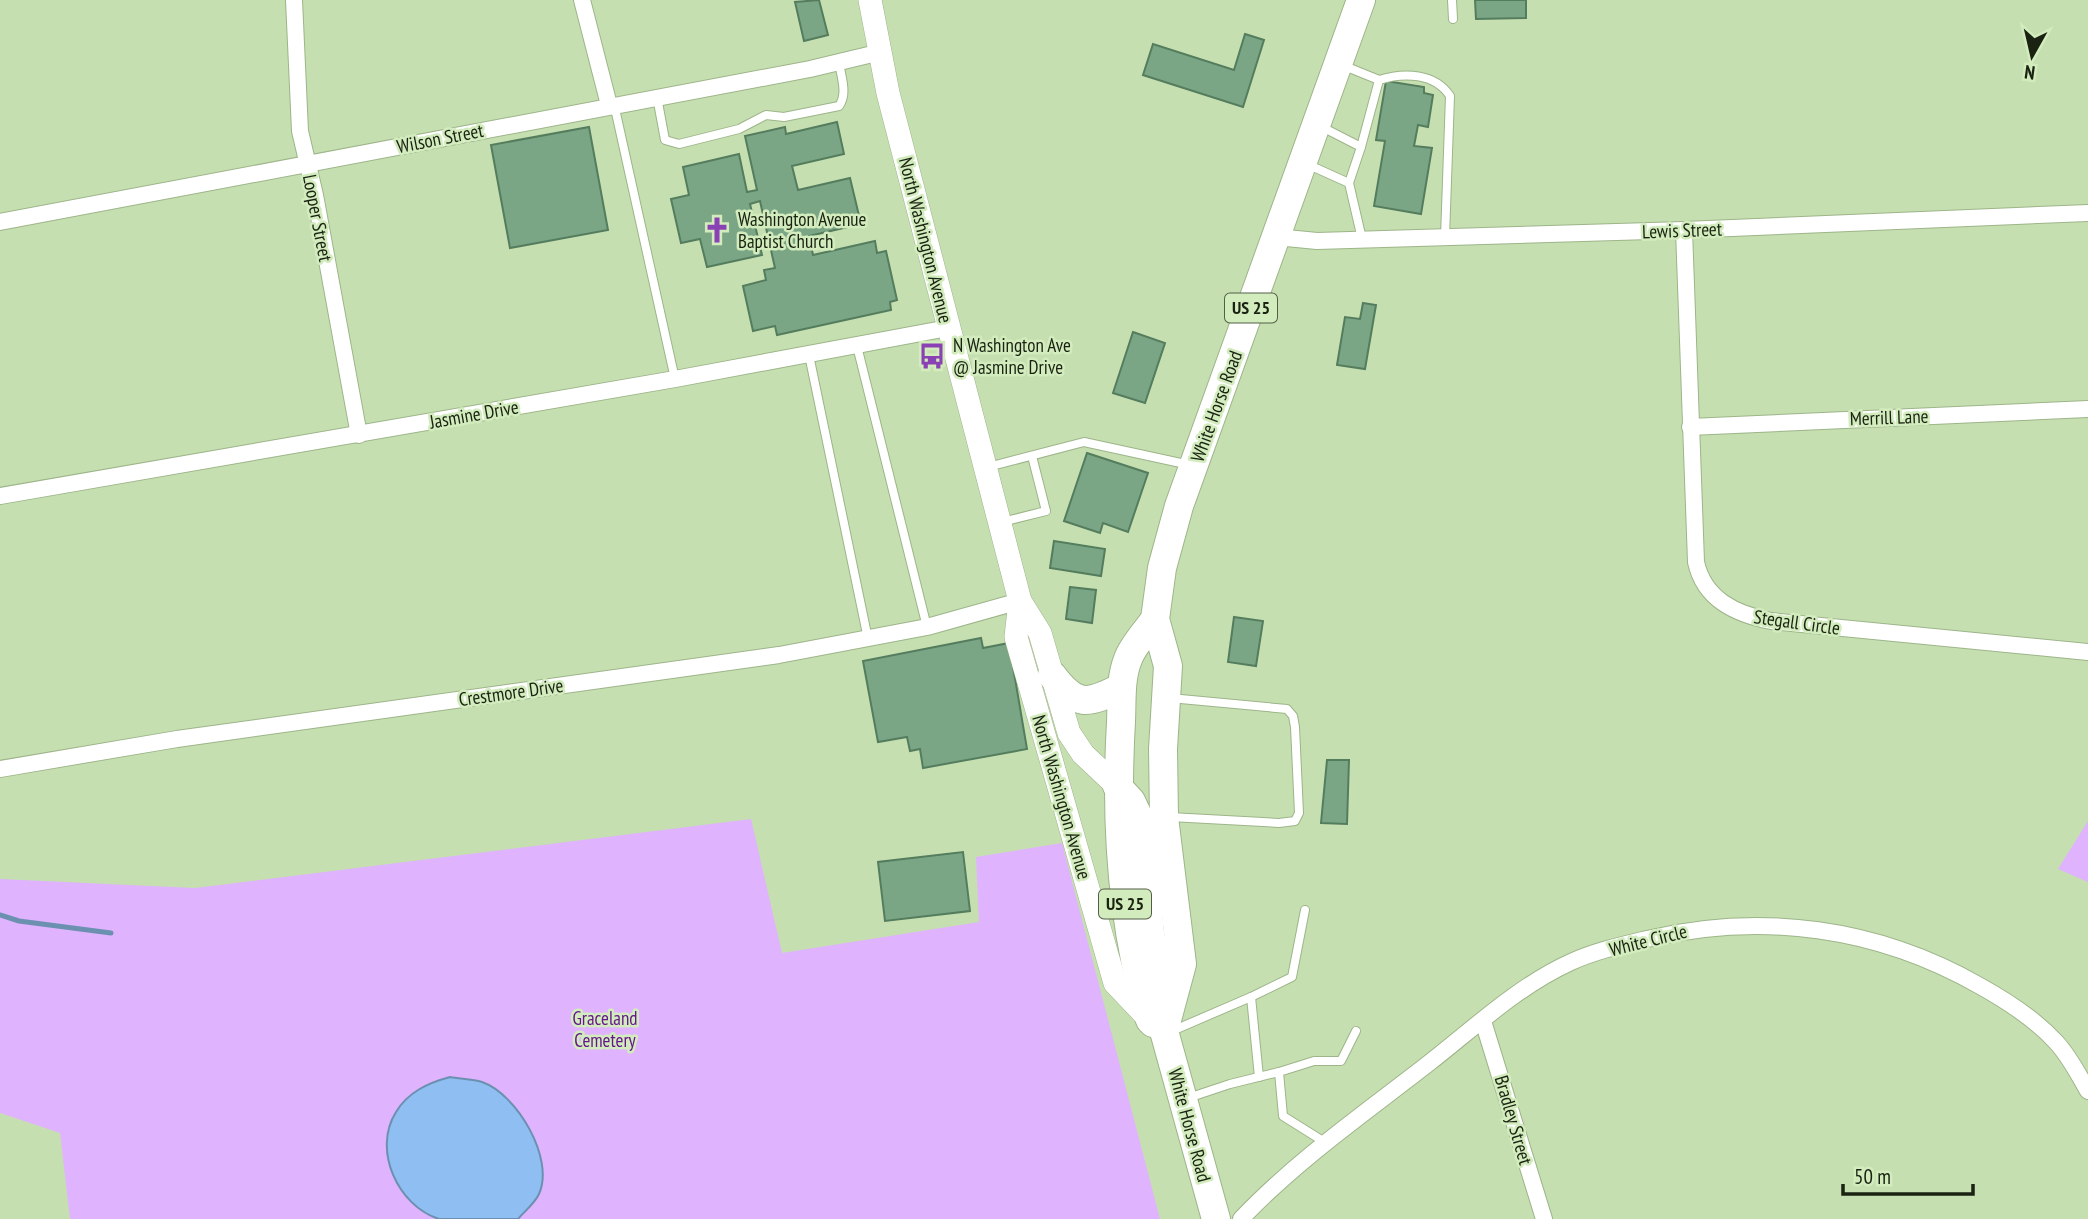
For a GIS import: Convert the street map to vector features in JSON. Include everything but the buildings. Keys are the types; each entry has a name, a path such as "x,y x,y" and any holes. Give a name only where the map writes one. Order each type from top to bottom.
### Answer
{"highway":[{"name":"White Horse Road","path":"1117,786 1122,687 1128,658 1155,619 1166,556 1179,506 1361,0"},
{"name":"White Horse Road","path":"1155,619 1168,666 1163,749 1164,817 1182,964 1160,1028 1216,1219"},
{"path":"1052,675 1067,695 1081,701 1105,697 1122,687"},
{"path":"1117,786 1131,801 1140,820 1150,933 1158,973 1160,1028"}],"main road":[{"name":"North Washington Avenue","path":"870,0 948,328 1020,601 1040,633 1069,733 1083,754 1117,786"},
{"name":"North Washington Avenue","path":"1020,601 1017,637 1115,983 1160,1028"}],"street":[{"name":"Looper Street","path":"295,0 300,131 359,435"},
{"path":"582,0 612,105"},
{"name":"Wilson Street","path":"0,222 881,52"},
{"name":"Lewis Street","path":"1276,237 1317,241 1684,230 2088,213"},
{"name":"Stegall Circle","path":"1684,230 1697,569 1702,583 1712,594 1733,610 1771,621 2088,652"},
{"name":"Jasmine Drive","path":"0,496 675,379 948,328"},
{"name":"Merrill Lane","path":"1690,427 2088,409"},
{"name":"Crestmore Drive","path":"0,769 177,739 779,654 927,627 1020,601"},
{"name":"White Circle","path":"1241,1219 1326,1143 1550,972 1574,960 1625,944 1709,927 1740,925 1809,928 1905,950 1958,973 2005,1000 2057,1043 2088,1091"},
{"name":"Bradley Street","path":"1483,1021 1544,1219"}],"lane":[{"path":"1452,0 1453,19"},
{"path":"657,97 665,140 679,144 739,129 766,115 784,117 839,106 844,100 844,90 839,62"},
{"path":"1338,64 1379,80 1393,76 1426,78 1442,84 1450,96 1445,237"},
{"path":"1362,239 1349,183 1379,80"},
{"path":"612,105 675,379"},
{"path":"1317,124 1361,146"},
{"path":"1303,162 1349,183"},
{"path":"857,346 927,627"},
{"path":"809,355 868,639"},
{"path":"985,467 1084,442 1194,466"},
{"path":"999,523 1046,511 1032,456"},
{"path":"1164,817 1279,823 1295,821 1298,813 1295,727 1293,716 1287,709 1167,698"},
{"path":"1160,1028 1251,997 1292,977 1305,910"},
{"path":"1251,997 1259,1076"},
{"path":"1182,1101 1314,1061 1341,1062 1356,1031"},
{"path":"1279,1072 1283,1116 1326,1143"}],"green space":[{"name":"Graceland Cemetery","path":"751,819 782,953 979,922 976,857 1062,843 1160,1219 70,1219 60,1133 0,1113 0,879 195,888"},
{"path":"2088,821 2088,882 2058,869"}],"water":[{"path":"450,1077 482,1082 495,1089 520,1113 530,1129 542,1163 543,1180 539,1194 518,1219 439,1219 412,1202 393,1175 387,1143 389,1127 396,1112 406,1099 419,1089"}],"waterway":[{"path":"0,915 19,921 111,933"}],"place":[{"name":"Washington Avenue Baptist Church","path":"717,230"},
{"name":"N Washington Ave @ Jasmine Drive","path":"932,356"}]}
